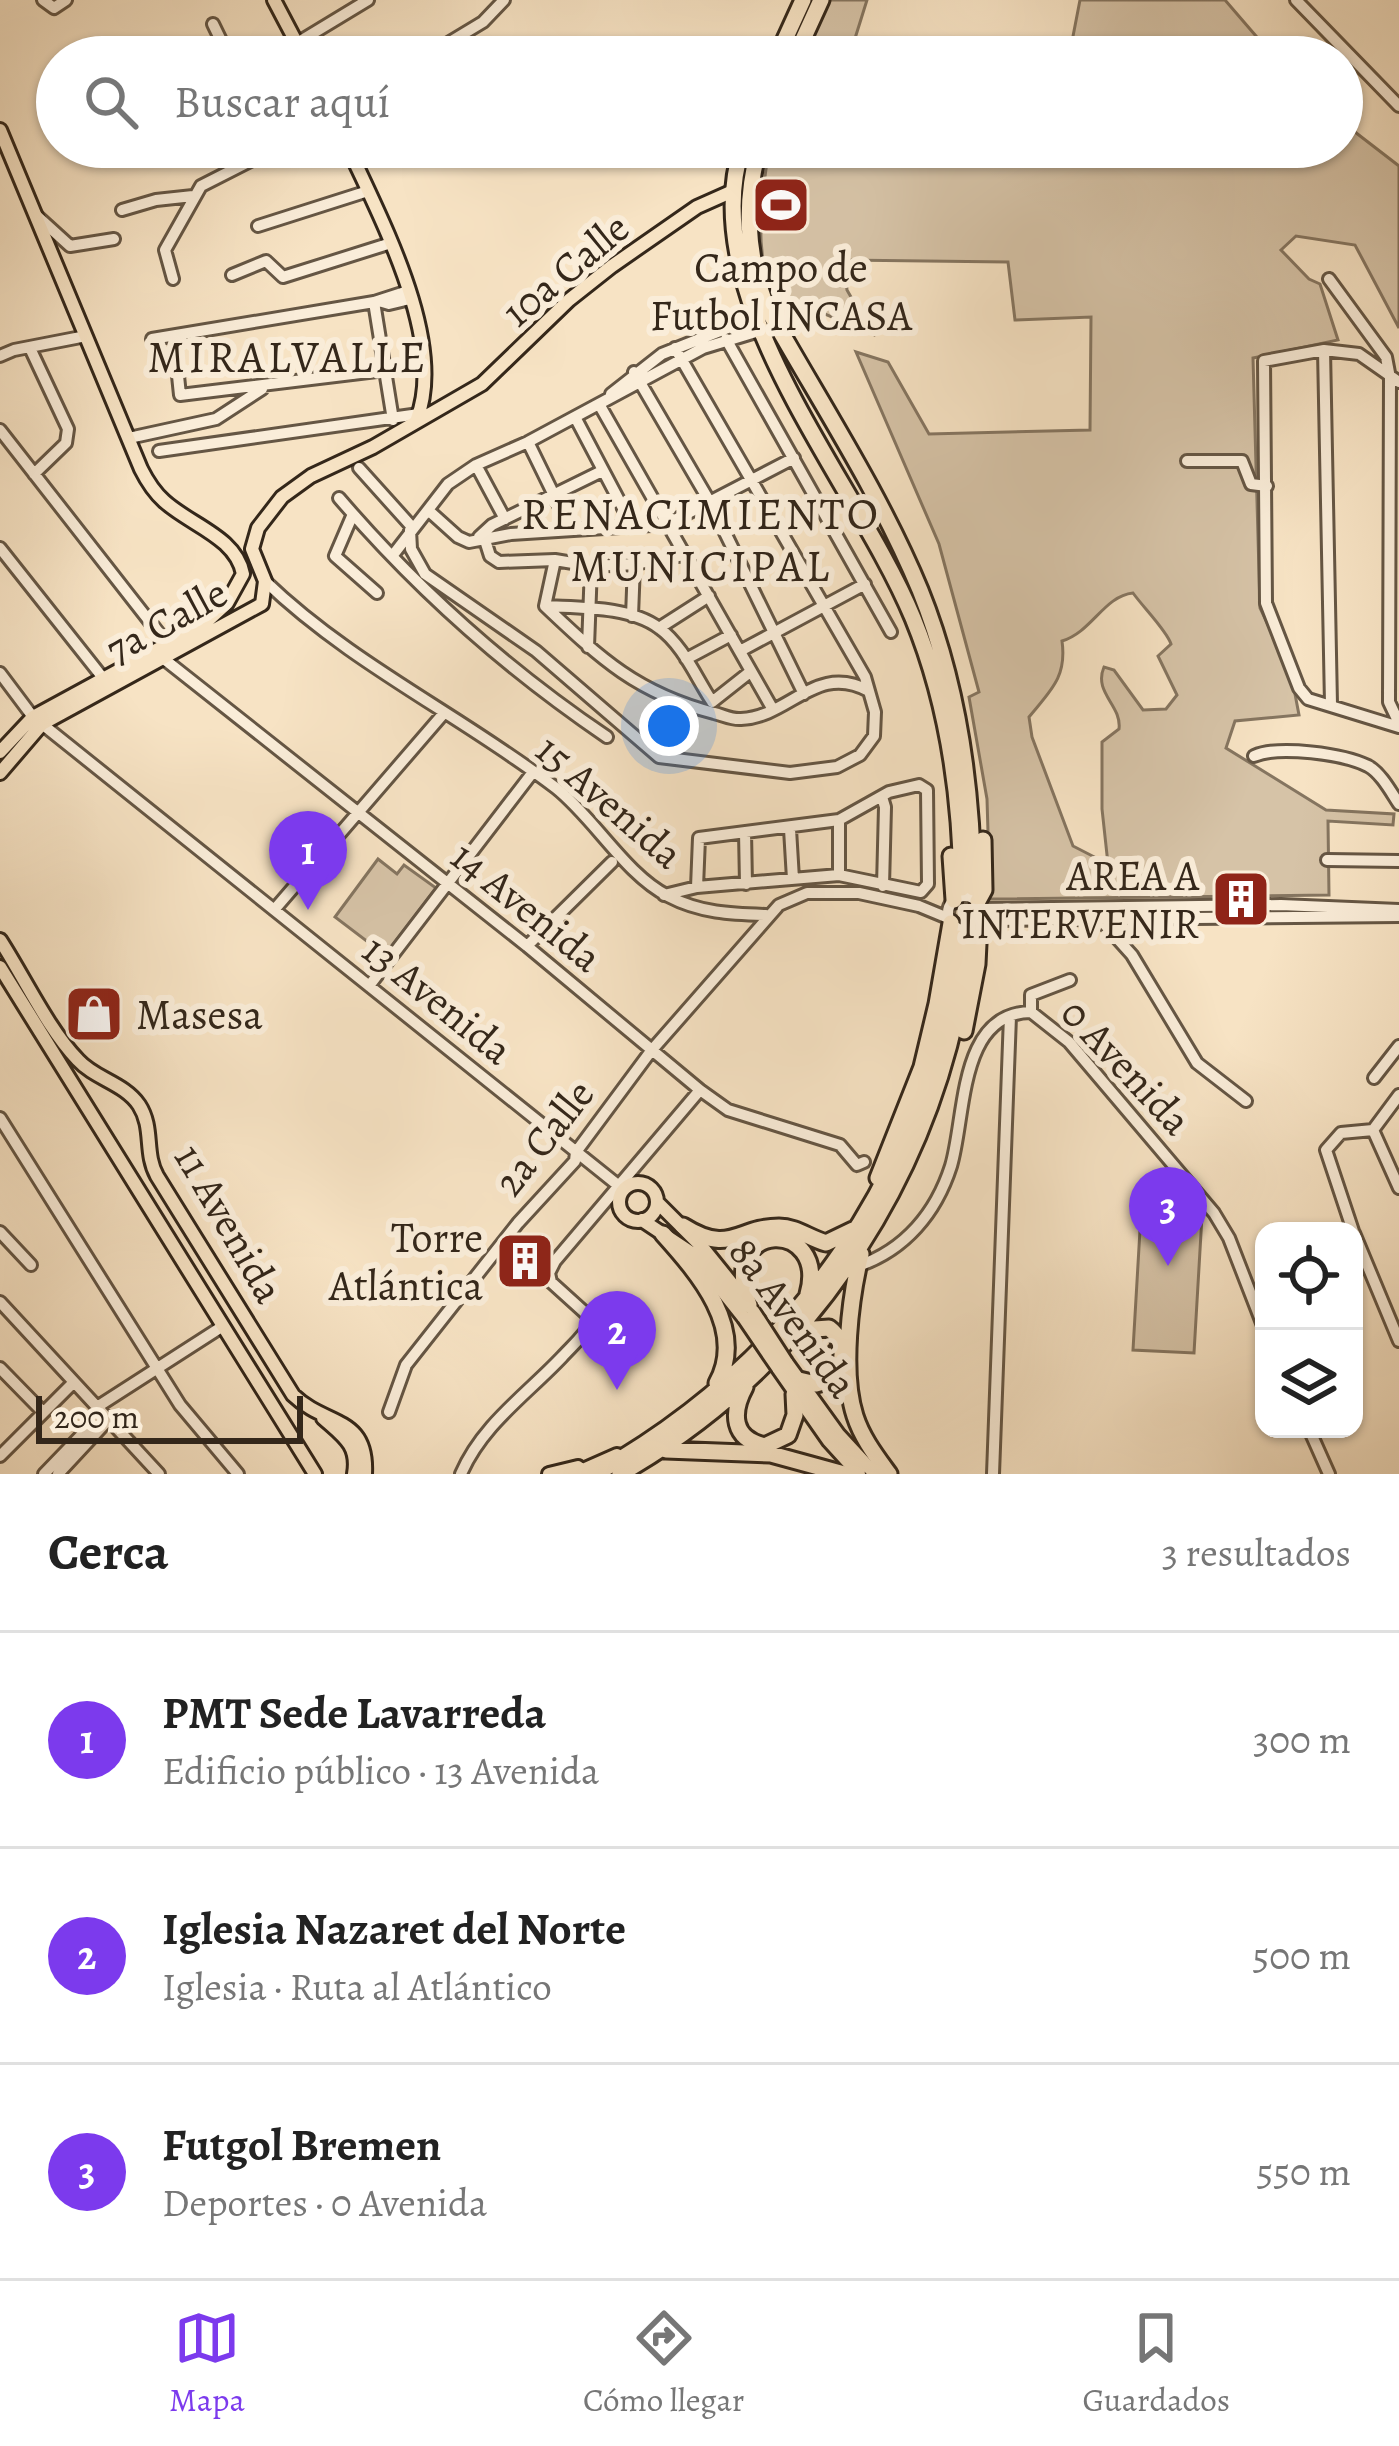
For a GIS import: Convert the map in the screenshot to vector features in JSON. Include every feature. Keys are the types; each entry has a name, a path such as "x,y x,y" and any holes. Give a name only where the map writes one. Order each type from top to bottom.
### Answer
{"highway":[{"path":"786,36 802,0"},
{"path":"805,36 821,0"},
{"path":"738,168 733,191 737,267 756,322 934,656 954,675 972,745 983,835 984,890 970,904"},
{"path":"754,168 749,193 752,268 766,305 921,592 934,656"},
{"path":"596,1468 642,1445 711,1394 806,1301 867,1222 889,1202 922,1153 949,1085 969,1010 970,904 923,667 934,656"},
{"path":"889,1202 928,1118 946,1062 956,929"},
{"path":"620,1474 704,1420 787,1343 837,1283 897,1160 924,1092 939,1044 956,929"},
{"path":"683,1226 701,1237 722,1240 784,1227 826,1243 867,1222"},
{"path":"867,1222 851,1309 851,1397 863,1436 889,1474"},
{"path":"663,1234 700,1281 725,1330 724,1371 711,1394"},
{"path":"749,1311 741,1283 743,1262 759,1244 776,1238 790,1240 806,1253 812,1283 806,1301"},
{"path":"749,1379 734,1417 742,1436 755,1444 773,1445 788,1435 796,1387 823,1383 837,1375 843,1356 834,1330 823,1327 787,1343"},
{"path":"663,1450 771,1454 844,1474"}],"main road":[{"path":"274,0 293,36"},
{"path":"0,130 140,469 162,500 224,542 237,542 258,528"},
{"path":"358,168 391,243 419,331 422,393 417,417"},
{"name":"10a Calle","path":"417,417 492,376 569,300 612,266 697,207 733,191"},
{"path":"422,393 445,405"},
{"name":"7a Calle","path":"0,773 38,721 264,593 252,549 258,528 295,486 417,417"},
{"name":"7a Calle","path":"0,752 103,678 166,652 204,625 238,587 243,567 224,542"},
{"path":"238,587 254,584 264,593"},
{"name":"11 Avenida","path":"0,940 76,1059 138,1104 148,1126 149,1162 293,1395 354,1432 365,1456 365,1474"},
{"name":"11 Avenida","path":"0,967 313,1473"},
{"path":"645,1184 654,1191 657,1202 643,1220 631,1219 622,1212 621,1188 645,1184"},
{"name":"8a Avenida","path":"657,1202 683,1226 749,1311 859,1474"},
{"name":"8a Avenida","path":"643,1220 707,1269 749,1311"},
{"name":"8a Avenida","path":"796,1387 875,1474"},
{"path":"318,1413 350,1442 356,1456 354,1474"},
{"path":"549,1474 596,1468"},
{"path":"574,1474 596,1468"}],"street":[{"path":"43,0 55,8 66,0"},
{"path":"309,36 368,0"},
{"path":"460,36 483,22 504,0"},
{"path":"1296,0 1331,36"},
{"path":"214,24 219,36"},
{"path":"1363,69 1399,106"},
{"path":"172,280 165,250 193,196 212,178 234,168"},
{"path":"258,226 368,191"},
{"path":"122,210 193,196"},
{"path":"35,214 70,246 113,239"},
{"path":"232,274 266,261 283,277 391,243"},
{"path":"1329,279 1386,357 1395,380 1389,702 1399,725"},
{"path":"152,339 376,302 389,304 409,295"},
{"path":"376,302 397,419"},
{"path":"678,353 726,339 756,322"},
{"path":"393,555 448,484 476,465 599,404 678,353 735,326 756,322"},
{"path":"0,356 86,336"},
{"path":"174,337 180,395 385,370"},
{"path":"726,339 891,632"},
{"path":"30,348 68,429 66,443 34,474"},
{"path":"1395,380 1359,354 1324,350 1264,361 1266,603 1299,688 1308,699 1399,725"},
{"path":"1324,350 1331,704"},
{"path":"359,468 411,529 411,549 425,574 536,651 659,757 790,773 837,767 860,755 874,736 875,712 869,691 826,607 678,353"},
{"path":"638,377 711,504 804,694"},
{"path":"129,438 216,418 265,387"},
{"path":"599,404 772,708"},
{"path":"159,451 417,417"},
{"path":"575,417 633,527"},
{"name":"14 Avenida","path":"0,430 166,652 700,1090 728,1110 840,1145 857,1166 864,1162"},
{"path":"528,442 571,530"},
{"path":"428,510 463,541 667,524 794,458"},
{"path":"1187,461 1242,461 1250,482 1267,486"},
{"path":"476,465 505,519"},
{"path":"481,538 505,519 602,471"},
{"path":"339,498 514,670 608,736"},
{"path":"352,514 335,556 377,593"},
{"path":"481,538 494,560 555,560 591,566 684,555"},
{"path":"0,548 103,678"},
{"path":"544,606 555,560"},
{"path":"632,616 634,564"},
{"path":"588,646 591,566"},
{"path":"740,651 865,584"},
{"name":"15 Avenida","path":"264,593 293,608"},
{"name":"15 Avenida","path":"264,593 533,772 578,806 664,895 707,911 766,915 807,893 886,890 956,929"},
{"path":"659,628 709,596"},
{"path":"544,606 638,686 735,720 831,681 846,680 869,691"},
{"path":"544,606 632,616 659,628 686,659 720,715"},
{"path":"686,659 731,635"},
{"name":"13 Avenida","path":"0,673 38,721 621,1188"},
{"path":"710,700 750,673"},
{"path":"274,910 444,713"},
{"path":"1254,756 1290,751 1366,765 1399,804"},
{"path":"369,986 533,772"},
{"path":"664,895 698,887 838,875 886,890 918,893 928,884 928,794 919,784 881,797 839,820 696,840 698,887"},
{"path":"881,797 886,890"},
{"path":"838,875 839,820"},
{"path":"790,829 793,879"},
{"path":"745,832 746,884"},
{"path":"1327,860 1399,861"},
{"path":"527,946 612,862"},
{"path":"970,904 1097,912 1399,913"},
{"path":"970,904 965,930 956,929 970,904"},
{"name":"15 Avenida","path":"919,906 970,904"},
{"path":"1097,912 1132,955 1197,1063 1246,1101"},
{"name":"2a Calle","path":"389,1412 406,1365 518,1223 575,1161 651,1051 766,915"},
{"path":"1031,1012 1031,995 1070,980"},
{"name":"0 Avenida","path":"858,1266 891,1252 930,1212 950,1168 980,1041 1010,1016 1031,1012 1069,1042 1214,1214 1229,1238 1255,1305"},
{"path":"993,1474 1010,1016"},
{"path":"1374,1078 1399,1046"},
{"path":"461,1474 470,1452 503,1412 590,1328 593,1320 588,1312 551,1282 555,1261 700,1090"},
{"path":"1351,1222 1326,1150 1341,1133 1373,1130 1399,1095"},
{"path":"0,1118 180,1405 238,1474"},
{"path":"1373,1130 1399,1188"},
{"path":"0,1232 31,1265"},
{"path":"1363,1254 1399,1341"},
{"path":"0,1302 159,1474"},
{"path":"97,1407 223,1326"},
{"path":"0,1368 43,1412"},
{"path":"0,1456 73,1383"},
{"path":"44,1474 96,1420 97,1407"},
{"path":"58,1474 109,1419"},
{"path":"1314,1438 1329,1474"}],"shaded area":[{"path":"828,0 867,0 856,36 812,36"},
{"path":"1080,0 1225,0 1256,36 1073,36"},
{"path":"1363,138 1399,166 1399,328 1355,245 1296,236 1281,250 1320,284 1338,340 1253,358 1260,608 1291,673 1299,715 1235,721 1226,748 1326,810 1394,814 1393,825 1328,821 1329,895 990,899 987,799 969,697 979,692 939,544 856,352 888,362 929,434 1090,430 1091,317 1015,320 1008,262 844,260 847,290 872,334 770,291 761,236 766,168 1363,168","holes":["1133,593 1171,644 1158,656 1177,695 1166,709 1143,710 1114,670 1104,667 1102,676 1119,721 1119,729 1102,742 1108,864 1073,846 1032,737 1029,717 1060,674 1062,641 1082,630 1114,600"]},
{"path":"378,859 397,874 404,865 436,888 385,955 335,917"},
{"path":"1141,1213 1202,1216 1194,1353 1133,1350"}],"tunnel":[{"path":"958,938 962,888"},
{"path":"969,938 973,888"}],"place":[{"name":"Campo de Futbol INCASA","path":"781,205"},
{"name":"AREA A INTERVENIR","path":"1241,899"},
{"name":"PMT Sede Lavarreda","path":"308,910"},
{"name":"Masesa","path":"94,1014"},
{"name":"Torre Atlántica","path":"525,1261"},
{"name":"Futgol Bremen","path":"1168,1266"},
{"name":"Iglesia Nazaret del Norte","path":"617,1390"}],"district":[{"name":"MIRALVALLE","path":"288,356"},
{"name":"RENACIMIENTO MUNICIPAL","path":"701,539"}]}
